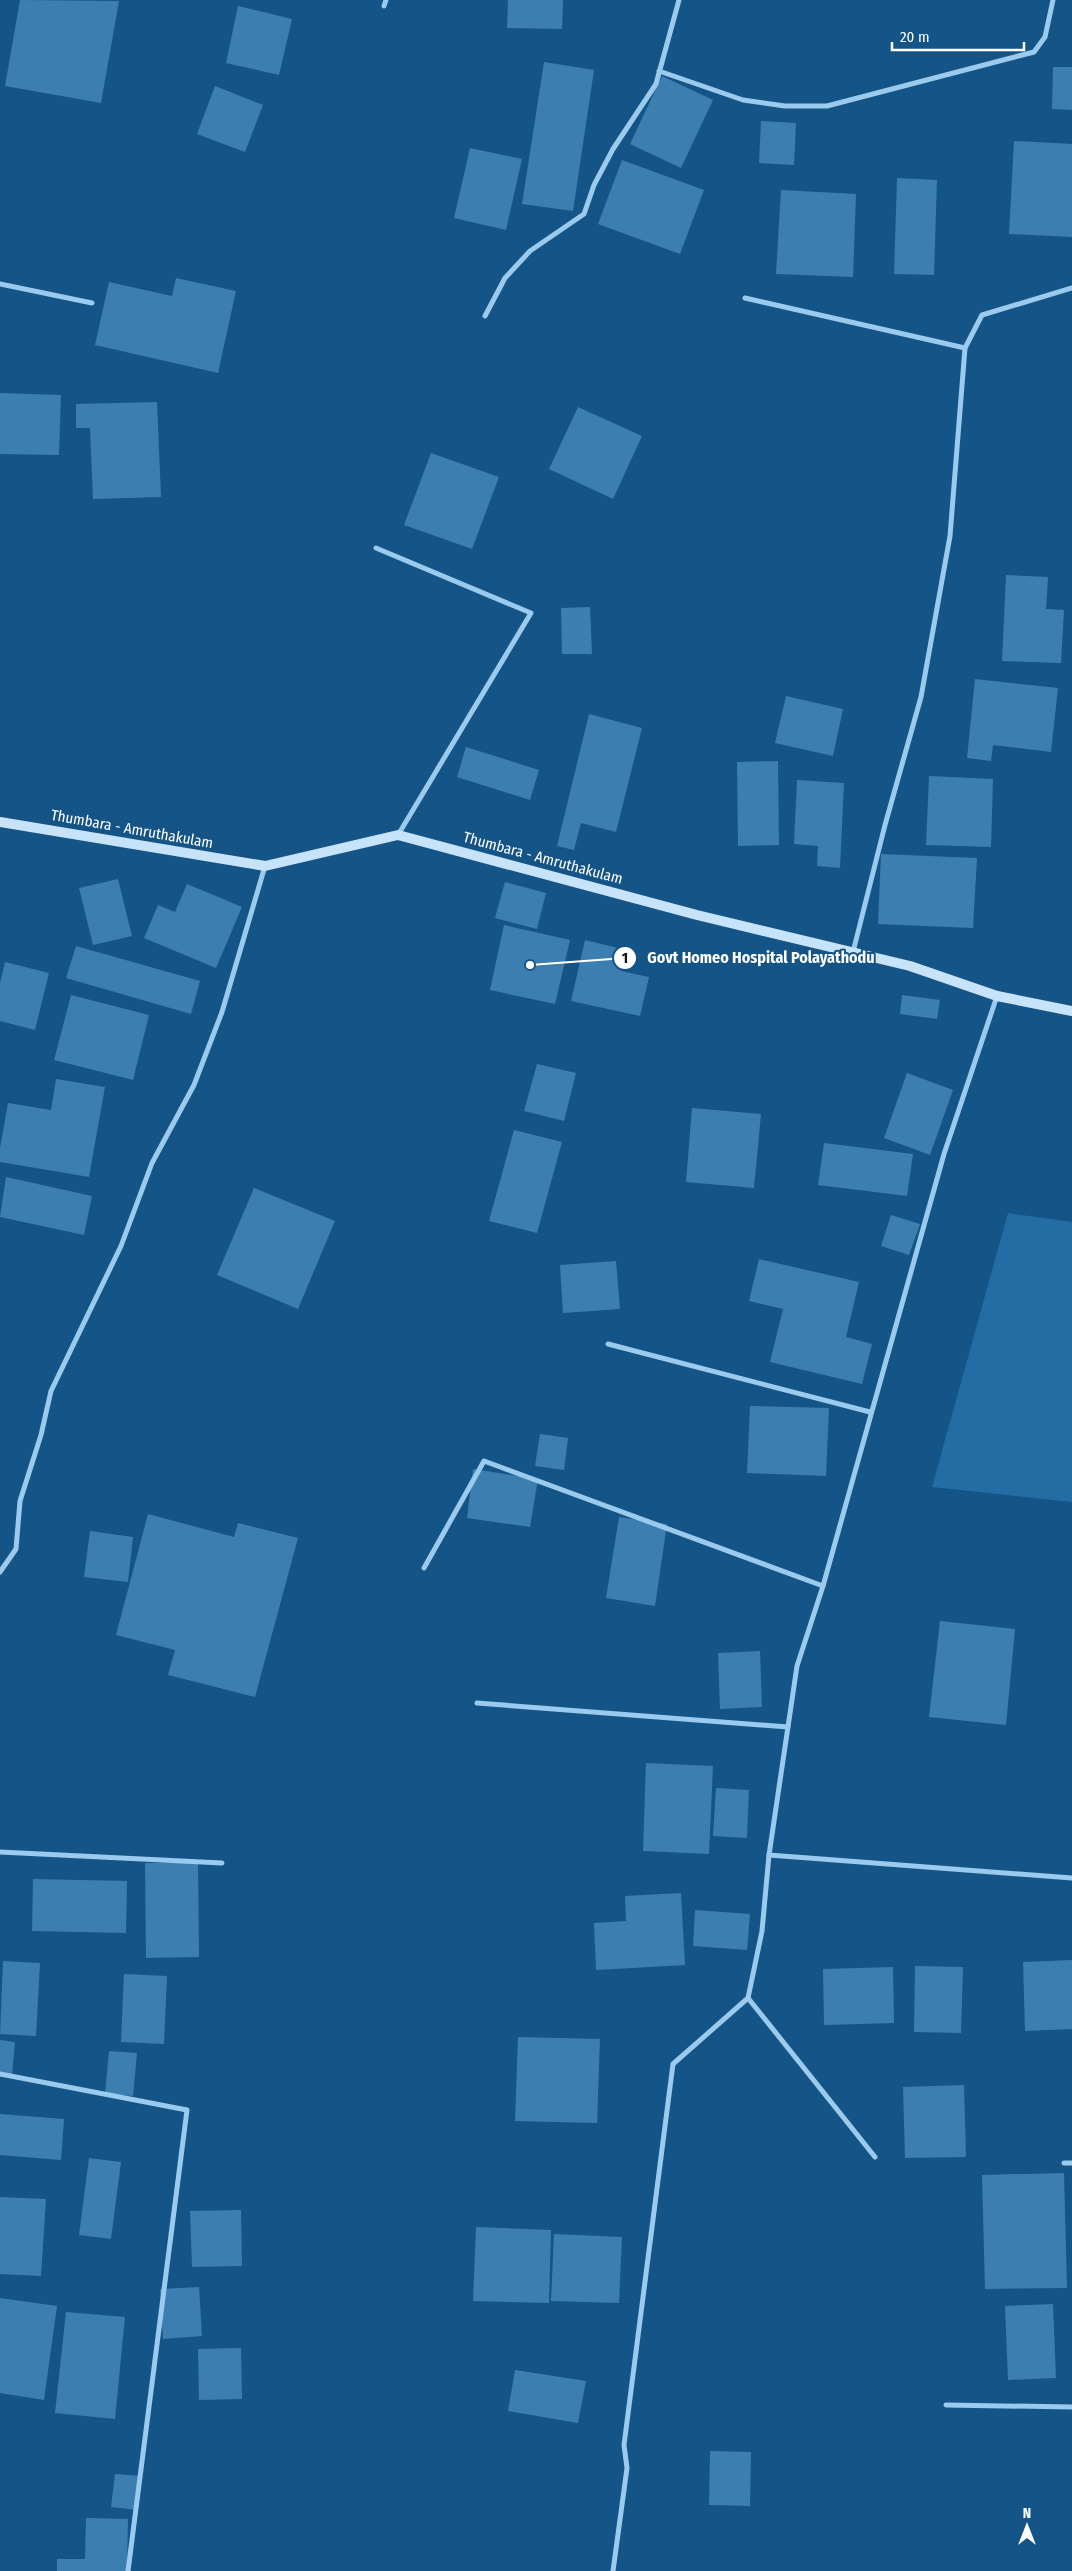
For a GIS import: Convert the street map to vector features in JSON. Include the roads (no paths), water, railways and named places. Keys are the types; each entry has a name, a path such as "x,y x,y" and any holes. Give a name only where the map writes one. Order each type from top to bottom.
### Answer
{"street":[{"path":"485,316 505,278 530,251 584,214 594,186 609,156 656,84 679,0"},
{"path":"659,71 743,100 785,106 827,106 1034,52 1045,36 1053,0"},
{"path":"0,284 92,303"},
{"path":"853,952 885,825 921,697 950,536 965,348 982,315 1072,288"},
{"path":"745,298 965,348"},
{"path":"376,548 531,613 398,835"},
{"name":"Thumbara - Amruthakulam","path":"0,822 265,866 398,835 697,915 910,966 997,996 1072,1012"},
{"path":"0,1572 16,1548 20,1501 41,1435 51,1391 121,1246 152,1163 194,1085 222,1012 265,866"},
{"path":"613,2571 627,2468 624,2445 673,2064 748,1998 762,1932 769,1855 797,1666 823,1586 870,1412 944,1154 997,996"},
{"path":"608,1344 870,1412"},
{"path":"424,1568 484,1461 823,1586"},
{"path":"477,1703 788,1727"},
{"path":"0,1852 222,1862"},
{"path":"769,1855 1072,1878"},
{"path":"748,1998 875,2157"},
{"path":"0,2074 187,2110 128,2571"},
{"path":"1064,2163 1072,2163"},
{"path":"946,2405 1072,2406"}],"place":[{"name":"Govt Homeo Hospital Polayathodu","path":"530,965"}]}
